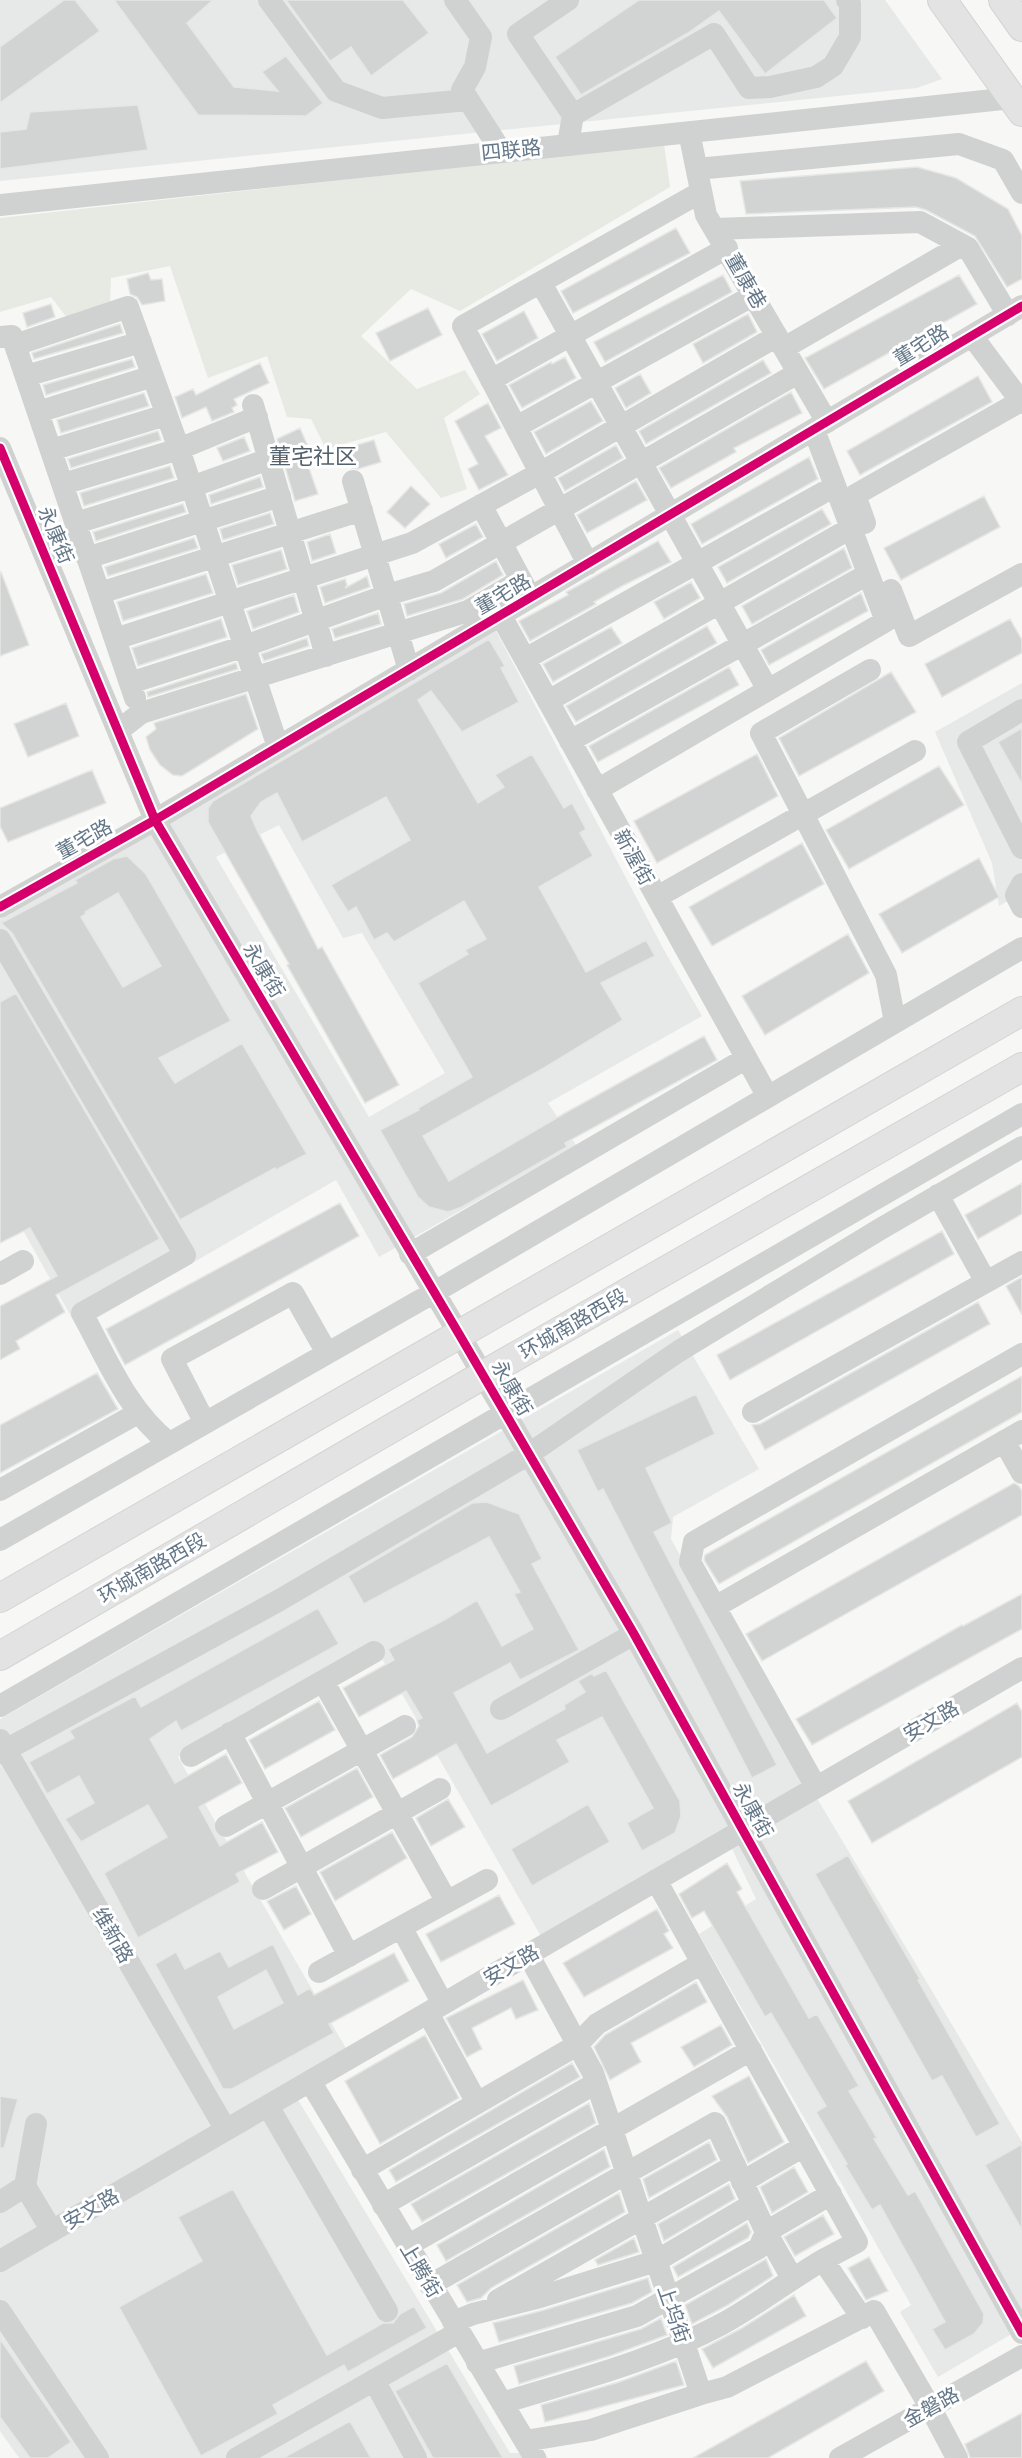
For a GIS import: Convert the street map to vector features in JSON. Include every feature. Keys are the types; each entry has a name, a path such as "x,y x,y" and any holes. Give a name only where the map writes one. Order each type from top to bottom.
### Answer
{"main road":[{"path":"942,0 1019,102"},
{"path":"1003,0 1022,27"},
{"path":"0,1598 1022,1011"},
{"name":"环城南路西段","path":"0,1656 483,1375 1022,1067"}],"street":[{"path":"269,0 336,91 382,108 468,100"},
{"path":"455,0 482,37 476,67 462,90 501,151"},
{"path":"568,0 518,34 573,115 568,144"},
{"path":"573,115 714,34 749,88 771,87 816,77 833,66 850,37 848,0"},
{"name":"四联路","path":"0,205 568,144 1019,102"},
{"name":"董康巷","path":"689,132 706,215 798,373 820,426 835,486 886,621 768,690"},
{"path":"697,169 958,144 1003,160 1022,193"},
{"path":"588,564 463,326 701,192"},
{"path":"491,380 571,336 721,239 920,222 968,248 1015,310"},
{"path":"115,639 412,543 621,426 962,245"},
{"path":"541,283 768,690 597,790"},
{"path":"516,427 754,295"},
{"path":"141,713 26,376 7,341 128,308 179,449 278,747"},
{"name":"董宅路","path":"0,908 155,820 501,616 526,589 588,564 1015,310"},
{"path":"972,336 1021,402 855,495 909,636 1022,574"},
{"path":"26,376 141,342"},
{"path":"130,683 434,581 798,373"},
{"path":"38,412 153,376"},
{"path":"63,484 179,449 255,411 326,656"},
{"path":"51,450 166,415"},
{"name":"永康街","path":"0,448 155,820 634,1634 1022,2333"},
{"path":"76,523 191,487 269,459"},
{"path":"353,481 409,670"},
{"path":"525,659 835,486"},
{"path":"87,558 280,496"},
{"path":"118,731 141,713 468,611 526,589 481,505"},
{"path":"100,593 362,510"},
{"path":"548,701 851,528"},
{"path":"570,741 868,574"},
{"name":"新渥街","path":"501,616 768,1097"},
{"path":"870,670 761,733 886,975 895,1022"},
{"path":"1022,710 968,742 1022,848"},
{"path":"657,897 915,751"},
{"path":"1022,884 1016,896 1022,907"},
{"path":"0,940 185,1255 82,1313 138,1413 150,1428 169,1443"},
{"path":"0,1540 433,1293 1022,948"},
{"path":"410,1254 745,1059"},
{"path":"0,1706 1022,1114"},
{"path":"2,1747 278,1601 529,1454 679,1351 1022,1147"},
{"path":"938,1195 986,1282"},
{"path":"0,1274 23,1261"},
{"path":"753,1412 1022,1262"},
{"path":"205,1423 172,1359 293,1293 327,1353"},
{"path":"816,1787 690,1562 694,1542 1022,1354"},
{"path":"0,1490 138,1413"},
{"path":"715,1607 1013,1436 1022,1473"},
{"path":"501,1709 634,1634"},
{"path":"190,1756 374,1652"},
{"name":"安文路","path":"0,2262 1022,1668"},
{"path":"324,1681 447,1902"},
{"path":"226,1826 405,1726"},
{"path":"230,1733 349,1956"},
{"name":"维新路","path":"2,1747 226,2130"},
{"path":"263,1889 440,1789"},
{"path":"319,1972 487,1880"},
{"path":"502,2403 636,2362 684,2342 724,2323 792,2278 857,2242 656,1880"},
{"path":"401,1927 477,2103"},
{"name":"上坞街","path":"528,1954 596,2083 701,2394"},
{"path":"362,2170 577,2044 597,2024 702,1963"},
{"path":"407,2246 751,2050"},
{"name":"上腾街","path":"310,2081 430,2285 461,2323 477,2363 530,2450"},
{"path":"383,2205 596,2083"},
{"path":"268,2106 387,2311"},
{"path":"430,2285 715,2123 766,2232 792,2278"},
{"path":"36,2124 25,2186 52,2231"},
{"path":"237,2458 374,2380 461,2323 642,2218 738,2173 804,2146"},
{"path":"0,2202 25,2186"},
{"path":"477,2363 637,2316 759,2248 766,2232 831,2194"},
{"path":"461,2323 656,2261 753,2204"},
{"path":"823,2260 862,2318"},
{"path":"0,2311 98,2458"},
{"path":"530,2450 727,2387 874,2311 957,2458"},
{"name":"金磐路","path":"840,2458 1022,2356"},
{"path":"374,2380 416,2458"}],"shaded area":[{"path":"0,0 885,0 942,79 917,88 0,181"},
{"path":"664,144 670,187 460,311 411,289 361,336 417,389 465,370 480,394 444,418 467,489 441,498 386,432 326,449 311,419 287,417 267,356 208,378 170,266 111,278 110,306 68,319 51,297 0,312 0,218"},
{"path":"495,629 664,950 702,1016 548,1103 576,1145 379,1257 336,1180 78,1329 0,1189 0,919","holes":["279,825 343,938 362,933 445,1073 369,1117 216,857"]},
{"path":"1022,683 1022,893 999,906 992,863 935,732"},
{"path":"678,1330 759,1469 673,1517 671,1539 818,1800 1022,2142 1022,2328 938,2377 900,2312 911,2305 699,1934 756,1899 732,1849 550,1952 374,1645 178,1757 355,2064 297,2098 510,2453 545,2453 548,2458 19,2458 0,2431 0,1719"}],"building":[{"path":"64,0 75,0 100,31 0,103 0,47"},
{"path":"114,0 213,0 187,23 234,87 278,91 262,72 286,56 323,103 306,116 198,115"},
{"path":"286,0 403,0 429,33 371,76 351,47 330,61"},
{"path":"639,0 824,0 837,18 765,74 719,11 688,33 581,95 555,57"},
{"path":"138,105 148,150 0,169 0,132 26,129 30,112"},
{"path":"917,167 956,178 1008,209 1022,236 1022,279 1007,287 975,236 926,210 916,207 746,214 740,181"},
{"path":"676,228 690,253 573,313 561,291"},
{"path":"148,273 151,280 162,279 165,301 142,305 137,297 130,294 127,279"},
{"path":"723,275 732,292 605,362 594,342"},
{"path":"959,275 977,304 824,389 805,358"},
{"path":"51,304 55,317 27,327 23,313"},
{"path":"428,308 442,335 390,361 376,333"},
{"path":"524,311 538,338 497,361 482,334"},
{"path":"748,314 757,332 703,363 693,344"},
{"path":"120,324 123,333 34,359 32,353"},
{"path":"565,357 576,378 522,408 509,385"},
{"path":"132,359 135,367 46,395 43,385"},
{"path":"763,360 771,373 646,444 639,431"},
{"path":"260,363 269,383 234,399 237,405 232,408 234,412 212,421 206,407 182,418 175,397 193,389 196,395"},
{"path":"640,374 651,393 626,408 615,388"},
{"path":"978,376 992,402 860,475 847,451"},
{"path":"791,392 802,413 734,448 736,452 671,488 659,468"},
{"path":"144,393 149,406 61,433 57,420"},
{"path":"591,401 603,421 546,454 534,432"},
{"path":"488,403 501,428 485,436 508,475 479,490 468,469 478,464 455,421"},
{"path":"300,428 309,449 303,451 318,494 295,501 277,439"},
{"path":"158,431 161,440 71,468 68,459"},
{"path":"244,437 250,451 223,461 217,448"},
{"path":"374,440 381,462 358,469 352,468 346,448"},
{"path":"616,445 623,458 565,491 558,478"},
{"path":"809,457 818,479 702,544 691,524"},
{"path":"170,466 174,478 84,506 80,493"},
{"path":"260,477 263,487 211,504 209,495"},
{"path":"636,481 647,500 587,533 577,515"},
{"path":"411,486 430,504 405,528 387,512"},
{"path":"984,496 1000,527 901,580 884,548"},
{"path":"183,504 186,512 96,541 93,532"},
{"path":"822,509 831,524 727,583 718,567"},
{"path":"270,513 274,524 223,540 220,529"},
{"path":"476,524 483,537 446,558 439,544"},
{"path":"330,534 336,553 312,561 307,542"},
{"path":"194,538 198,548 108,576 105,567"},
{"path":"658,541 671,562 622,586 594,602 596,604 530,641 519,621 568,595 566,592"},
{"path":"844,548 852,568 752,624 742,606"},
{"path":"281,550 287,569 238,585 232,565"},
{"path":"496,561 503,575 463,599 407,616 404,604 441,593"},
{"path":"0,573 29,645 0,656"},
{"path":"206,574 213,593 123,621 117,602"},
{"path":"367,576 370,587 325,603 320,587 345,579 347,585 345,588"},
{"path":"691,582 700,598 664,619 654,602"},
{"path":"861,593 868,611 769,665 761,650"},
{"path":"294,595 299,612 253,629 247,611"},
{"path":"378,613 381,624 335,638 332,629"},
{"path":"221,619 227,637 138,666 132,648"},
{"path":"1010,619 1022,640 1022,653 942,697 925,664"},
{"path":"707,626 717,643 576,722 566,706"},
{"path":"611,627 622,643 553,682 543,664"},
{"path":"307,638 309,646 264,661 261,654"},
{"path":"489,639 505,666 501,668 519,702 462,732 431,691 418,700 478,803 504,787 495,775 532,754 564,808 572,803 586,829 580,833 593,856 539,887 586,972 646,940 655,956 601,983 623,1020 544,1068 423,1136 449,1181 704,1036 717,1060 565,1143 567,1147 462,1207 448,1212 429,1207 418,1197 380,1130 419,1110 418,1108 472,1077 418,983 468,954 465,950 486,939 464,901 394,942 387,933 374,940 356,907 348,912 331,885 410,840 386,797 302,842 277,793 261,802 251,816 318,949 322,947 399,1085 365,1103 208,822 208,808 213,801"},
{"path":"236,663 238,669 148,697 147,692"},
{"path":"729,667 739,685 598,762 589,746"},
{"path":"891,672 916,712 799,776 779,738"},
{"path":"246,694 258,729 182,776 173,775 160,765 150,750 146,737 156,729 154,723"},
{"path":"66,703 79,736 28,757 14,724"},
{"path":"1022,728 1022,784 998,742"},
{"path":"757,754 778,796 657,863 634,821"},
{"path":"939,766 964,805 849,869 826,830"},
{"path":"92,770 106,803 8,842 0,826 0,808"},
{"path":"802,843 824,884 712,946 689,907"},
{"path":"127,856 146,874 231,1021 159,1058 175,1083 242,1043 307,1154 276,1170 275,1168 180,1220 12,933 1,923 77,883 75,880 113,859","holes":["118,893 161,966 123,987 81,917 86,914 85,912"]},
{"path":"979,858 999,897 902,953 879,914"},
{"path":"848,934 869,973 765,1035 742,996"},
{"path":"16,993 160,1239 56,1295 65,1312 16,1341 20,1349 0,1360 0,1306 57,1276 30,1228 0,1243 0,1002"},
{"path":"1022,1183 1022,1214 978,1239 965,1215"},
{"path":"340,1203 359,1236 125,1365 106,1329"},
{"path":"942,1231 954,1254 730,1380 717,1355"},
{"path":"1022,1277 1022,1315 1006,1286"},
{"path":"978,1302 990,1324 765,1450 752,1425 760,1424"},
{"path":"97,1373 118,1409 0,1473 0,1425"},
{"path":"1022,1376 1022,1412 719,1584 704,1560 705,1555"},
{"path":"696,1394 715,1434 646,1468 672,1523 654,1532 777,1765 752,1778 603,1489 598,1492 577,1450"},
{"path":"1014,1483 1022,1491 1022,1515 762,1661 746,1634"},
{"path":"487,1502 519,1514 542,1559 532,1564 579,1650 520,1680 510,1663 454,1693 487,1753 565,1709 564,1705 585,1692 578,1681 592,1673 594,1676 606,1670 680,1801 681,1816 675,1833 642,1851 627,1823 653,1808 602,1717 557,1740 570,1762 491,1806 456,1744 393,1779 380,1755 412,1737 419,1726 417,1720 422,1718 406,1691 359,1717 343,1688 394,1660 388,1649 477,1600 502,1646 533,1629 514,1594 520,1592 489,1537 364,1604 348,1576 472,1503"},
{"path":"1022,1594 1022,1629 812,1745 796,1719 962,1625"},
{"path":"318,1608 339,1644 181,1731 176,1721 150,1739 175,1783 226,1754 242,1783 199,1807 220,1846 262,1822 278,1852 236,1874 240,1882 138,1938 104,1873 167,1837 148,1805 81,1842 65,1819 94,1803 79,1776 47,1794 29,1762 74,1738 69,1730 135,1696 141,1707"},
{"path":"319,1701 335,1730 265,1769 249,1740"},
{"path":"1017,1703 1022,1712 1022,1757 872,1843 848,1801"},
{"path":"357,1768 373,1797 301,1837 285,1808"},
{"path":"448,1799 465,1827 431,1846 416,1818"},
{"path":"588,1804 610,1842 532,1886 511,1849"},
{"path":"392,1832 407,1858 335,1901 320,1872"},
{"path":"848,1855 1000,2124 976,2137 942,2076 932,2081 815,1874"},
{"path":"727,1863 742,1889 737,1892 809,2018 817,2014 859,2086 849,2091 877,2138 874,2139 908,2195 915,2191 984,2314 983,2323 974,2334 945,2350 932,2329 945,2322 880,2205 872,2210 845,2165 847,2164 816,2112 826,2106 771,2013 765,2017 704,1911 692,1918 679,1894"},
{"path":"296,1886 311,1914 284,1930 267,1901"},
{"path":"499,1895 515,1924 441,1962 426,1934"},
{"path":"657,1909 669,1931 664,1934 673,1948 584,1997 563,1963"},
{"path":"273,1944 298,1995 310,1988 314,1995 394,1953 409,1981 329,2024 334,2033 232,2089 223,2089 155,1964 176,1952 185,1969 220,1951 229,1967","holes":["266,1970 283,2003 234,2029 218,1997"]},
{"path":"523,1980 538,2010 516,2019 511,2008 472,2028 482,2049 467,2057 446,2018"},
{"path":"696,1982 707,2002 631,2043 641,2062 610,2080 594,2047 605,2035"},
{"path":"721,2025 732,2045 694,2067 681,2047"},
{"path":"425,2035 459,2098 380,2144 345,2081"},
{"path":"572,2063 580,2077 396,2182 389,2170"},
{"path":"749,2076 784,2142 748,2163 727,2117 712,2096"},
{"path":"0,2096 18,2099 4,2148 0,2148"},
{"path":"589,2103 596,2123 422,2222 411,2204"},
{"path":"709,2142 717,2160 649,2198 643,2179"},
{"path":"1022,2144 1022,2230 985,2165"},
{"path":"604,2149 610,2167 446,2261 437,2245"},
{"path":"794,2167 808,2192 772,2213 760,2187"},
{"path":"729,2184 735,2199 664,2241 658,2224"},
{"path":"233,2189 327,2355 383,2323 393,2323 400,2314 414,2306 427,2328 348,2372 344,2365 273,2405 278,2414 201,2456 119,2307 202,2261 178,2217"},
{"path":"619,2193 625,2212 491,2288 481,2298 467,2302 457,2285"},
{"path":"823,2215 834,2234 795,2256 784,2237"},
{"path":"747,2223 751,2232 748,2238 678,2277 673,2267"},
{"path":"634,2238 639,2252 598,2265 595,2260"},
{"path":"869,2257 888,2291 866,2300 848,2268"},
{"path":"766,2259 773,2276 728,2305 692,2324 685,2305"},
{"path":"648,2278 652,2292 632,2303 499,2342 493,2323"},
{"path":"794,2295 806,2316 713,2368 702,2349 742,2328"},
{"path":"661,2318 667,2335 610,2356 519,2384 514,2366 641,2329"},
{"path":"0,2339 71,2442 48,2458 30,2458 0,2417"},
{"path":"676,2361 684,2385 545,2422 541,2405 619,2382"},
{"path":"866,2361 884,2391 768,2458 693,2458"},
{"path":"447,2363 503,2458 433,2458 395,2391"},
{"path":"1022,2413 1022,2458 970,2458 965,2444"},
{"path":"350,2421 371,2458 283,2458"}],"cycle path":[{"path":"0,907 155,820 1022,306"},
{"path":"0,448 155,820 634,1634 1022,2333"}],"district":[{"name":"董宅社区","path":"313,456"}]}
